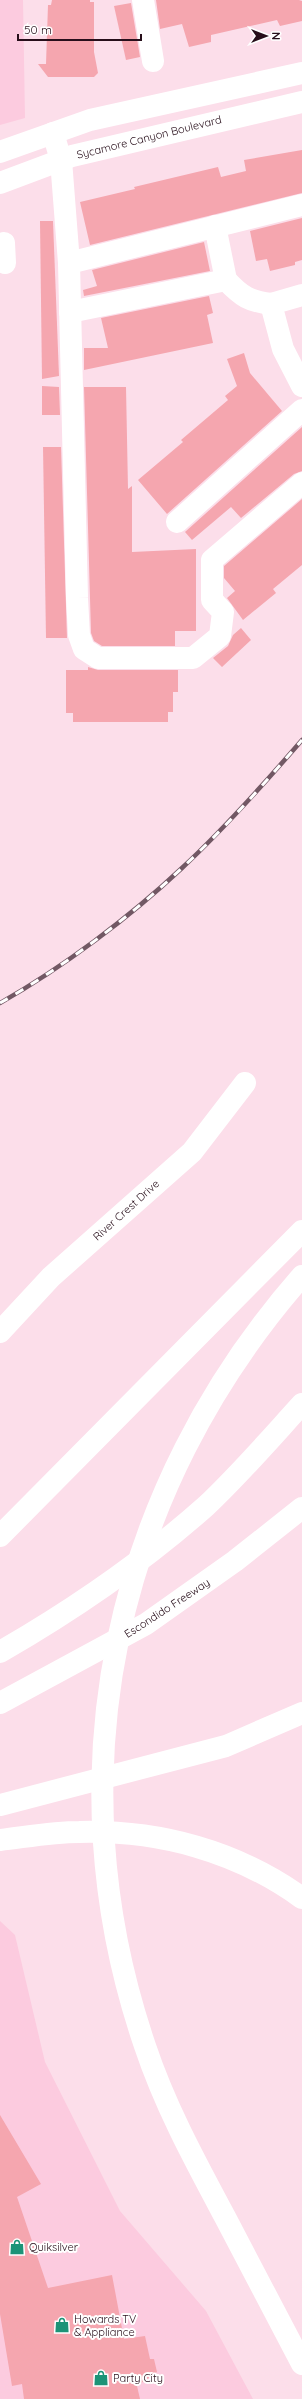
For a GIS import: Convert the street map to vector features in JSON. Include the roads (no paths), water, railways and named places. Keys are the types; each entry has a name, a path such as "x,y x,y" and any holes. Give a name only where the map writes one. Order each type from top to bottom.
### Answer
{"main road":[{"path":"143,0 153,61"},
{"path":"0,152 90,120 302,73"},
{"name":"Sycamore Canyon Boulevard","path":"0,183 61,160 184,128 302,102"},
{"path":"53,133 61,160 69,263 77,598 79,634 84,649 98,658 193,658 220,636 223,612 212,600 212,560 302,483"},
{"path":"69,263 302,205"},
{"path":"215,226 226,280 240,294 252,301 272,304 302,295"},
{"path":"70,312 226,280"},
{"path":"272,304 283,349 302,386"},
{"path":"177,522 302,410"},
{"name":"River Crest Drive","path":"0,1332 51,1277 192,1152 245,1083"},
{"path":"0,1536 302,1231"},
{"path":"302,1276 253,1335 226,1375 198,1423 158,1503 140,1553 125,1605 114,1658 104,1724 102,1768 104,1849 112,1914 125,1979 144,2045 180,2132 302,2364"},
{"path":"0,1652 99,1591 164,1540 206,1505 302,1404"},
{"name":"Escondido Freeway","path":"0,1703 146,1624 235,1561 302,1508"},
{"path":"0,1805 226,1746 302,1713"},
{"path":"0,1840 78,1832 141,1834 204,1847 244,1862 280,1882 302,1898"}],"railway":[{"path":"0,1003 47,974 95,941 162,886 229,822 302,740"}],"place":[{"name":"Quiksilver","path":"17,2247"},
{"name":"Howards TV & Appliance","path":"62,2325"},
{"name":"Party City","path":"101,2378"}]}
